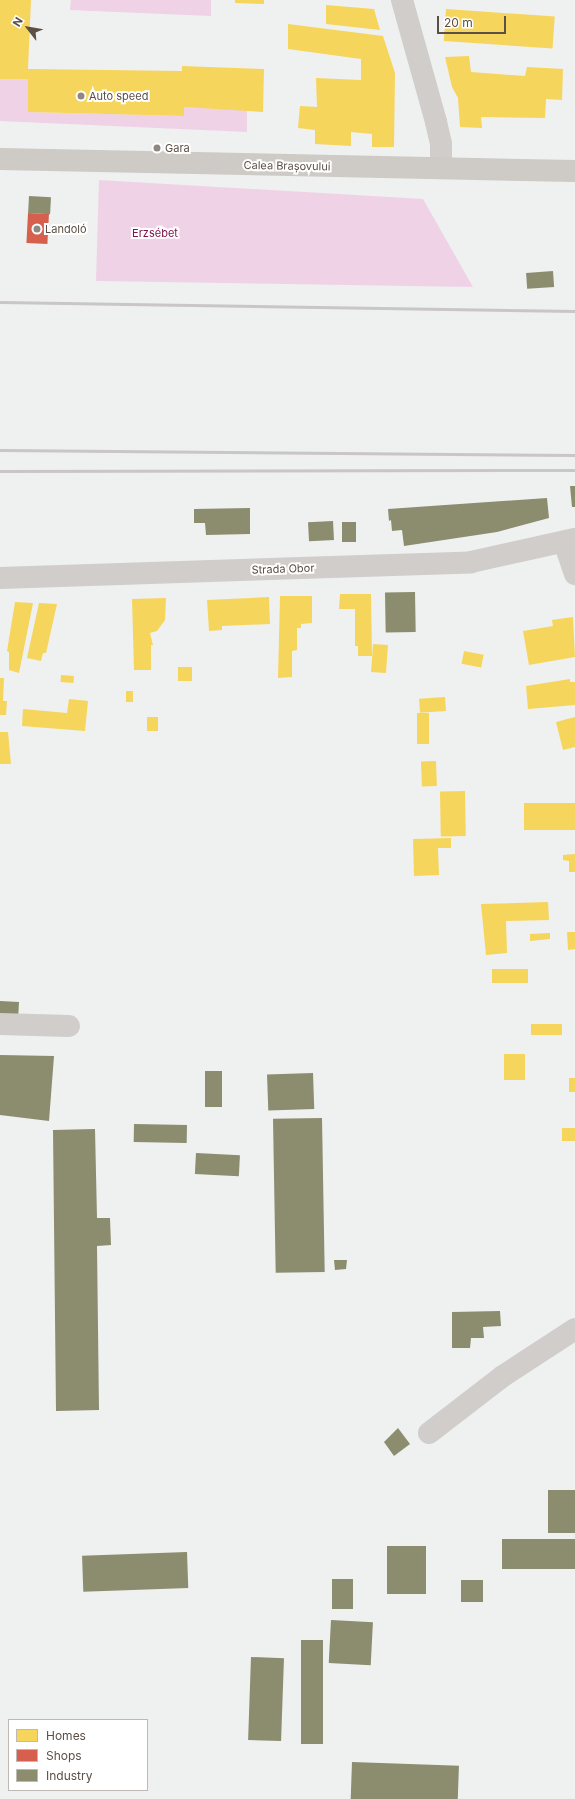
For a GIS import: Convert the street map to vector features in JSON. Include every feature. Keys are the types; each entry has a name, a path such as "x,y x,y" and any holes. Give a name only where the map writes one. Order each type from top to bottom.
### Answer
{"main road":[{"name":"Calea Brașovului","path":"0,159 575,171"}],"street":[{"path":"402,0 436,122 441,144 441,168"},
{"path":"569,541 575,574"},
{"name":"Strada Obor","path":"0,578 470,562 569,541"},
{"path":"0,1024 69,1026"},
{"path":"429,1433 503,1376 575,1329"}],"green space":[{"path":"71,0 211,0 211,16 70,10"},
{"path":"0,79 28,79 28,112 183,116 184,107 247,110 247,132 0,121"},
{"name":"Erzsébet","path":"99,180 423,199 473,287 96,281"}],"building: Homes":[{"path":"0,0 31,0 28,69 182,71 182,66 264,69 263,112 184,107 184,116 28,112 28,79 0,79"},
{"path":"235,0 264,0 264,4 235,3"},
{"path":"326,5 374,9 380,30 326,24"},
{"path":"446,9 555,17 553,49 444,41"},
{"path":"288,24 383,36 395,73 394,147 372,147 372,134 351,132 351,146 315,144 315,130 298,128 300,106 317,107 316,78 361,80 361,59 288,49"},
{"path":"469,56 471,72 525,76 527,67 563,69 562,100 546,99 545,118 481,117 482,128 460,127 458,98 452,87 445,57"},
{"path":"340,594 371,594 372,656 358,656 358,646 355,646 355,609 339,609"},
{"path":"280,596 312,596 312,623 301,624 301,628 297,628 297,650 292,651 292,677 278,678"},
{"path":"269,597 270,624 222,626 222,630 209,631 207,600"},
{"path":"166,598 165,620 157,631 150,633 153,645 151,645 151,670 134,670 132,599"},
{"path":"15,602 33,603 19,673 9,670 9,652 7,651"},
{"path":"39,603 57,604 46,653 43,653 41,661 27,658"},
{"path":"573,617 575,657 529,665 523,631 553,626 552,620"},
{"path":"373,644 388,645 386,673 371,672"},
{"path":"464,651 484,655 481,668 462,664"},
{"path":"178,667 192,667 192,681 178,681"},
{"path":"61,675 74,676 73,683 61,682"},
{"path":"0,678 4,678 3,701 7,701 6,715 0,715"},
{"path":"570,679 570,682 575,682 575,705 528,709 526,686"},
{"path":"126,691 133,691 133,702 126,702"},
{"path":"445,697 446,711 420,713 419,699"},
{"path":"69,699 88,701 85,731 22,726 23,709 67,713"},
{"path":"417,713 429,713 429,744 417,744"},
{"path":"147,717 158,717 158,731 147,731"},
{"path":"575,717 575,747 563,750 556,722"},
{"path":"0,732 8,732 11,764 0,764"},
{"path":"436,761 437,786 422,787 421,762"},
{"path":"440,791 465,791 466,836 441,836"},
{"path":"524,803 575,803 575,830 524,830"},
{"path":"451,838 451,848 438,848 439,875 414,876 413,839"},
{"path":"575,854 575,872 569,872 569,861 563,860 563,855"},
{"path":"548,902 549,920 506,921 507,953 486,955 481,904"},
{"path":"567,932 575,932 575,949 568,950"},
{"path":"550,933 550,939 530,941 530,934"},
{"path":"492,969 528,969 528,983 492,983"},
{"path":"531,1024 562,1024 562,1035 531,1035"},
{"path":"504,1054 525,1054 525,1080 504,1080"},
{"path":"569,1078 575,1078 575,1092 569,1092"},
{"path":"562,1128 575,1128 575,1141 562,1141"}],"building: Shops":[{"name":"Landoló","path":"28,213 49,214 47,244 26,243"}],"building: Industry":[{"path":"29,196 51,197 50,214 28,213"},
{"path":"553,271 554,287 527,289 526,273"},
{"path":"570,486 575,486 575,507 572,507"},
{"path":"547,498 549,518 497,532 404,546 402,530 392,531 391,520 389,521 388,509"},
{"path":"250,508 250,534 206,535 205,523 194,523 194,509"},
{"path":"333,521 334,540 309,541 308,522"},
{"path":"342,522 356,522 356,542 342,542"},
{"path":"415,592 416,632 386,633 385,593"},
{"path":"0,1001 19,1002 18,1021 0,1020"},
{"path":"0,1055 54,1056 49,1121 0,1115"},
{"path":"205,1071 222,1071 222,1107 205,1107"},
{"path":"313,1073 314,1109 268,1111 267,1075"},
{"path":"322,1118 325,1272 276,1273 273,1119"},
{"path":"134,1124 187,1125 187,1143 134,1142"},
{"path":"95,1129 97,1218 110,1218 111,1245 97,1246 99,1410 56,1411 53,1130"},
{"path":"196,1153 240,1155 239,1176 195,1174"},
{"path":"334,1260 347,1260 346,1269 335,1270"},
{"path":"500,1311 501,1326 483,1327 484,1338 471,1338 470,1348 452,1348 452,1312"},
{"path":"398,1428 410,1444 394,1456 384,1442"},
{"path":"548,1490 575,1490 575,1533 548,1533"},
{"path":"502,1539 575,1539 575,1569 502,1569"},
{"path":"387,1546 426,1546 426,1594 387,1594"},
{"path":"187,1552 188,1588 83,1592 82,1556"},
{"path":"332,1579 353,1579 353,1609 332,1609"},
{"path":"461,1580 483,1580 483,1602 461,1602"},
{"path":"331,1620 373,1622 371,1665 329,1663"},
{"path":"301,1640 323,1640 323,1744 301,1744"},
{"path":"251,1657 284,1658 281,1741 248,1740"},
{"path":"352,1762 459,1766 458,1799 351,1799"}],"railway":[{"path":"0,302 575,311"},
{"path":"0,450 575,455"},
{"path":"0,471 575,470"}],"place":[{"name":"Auto speed","path":"81,96"},
{"name":"Gara","path":"157,148"},
{"name":"Landoló","path":"37,229"}]}
